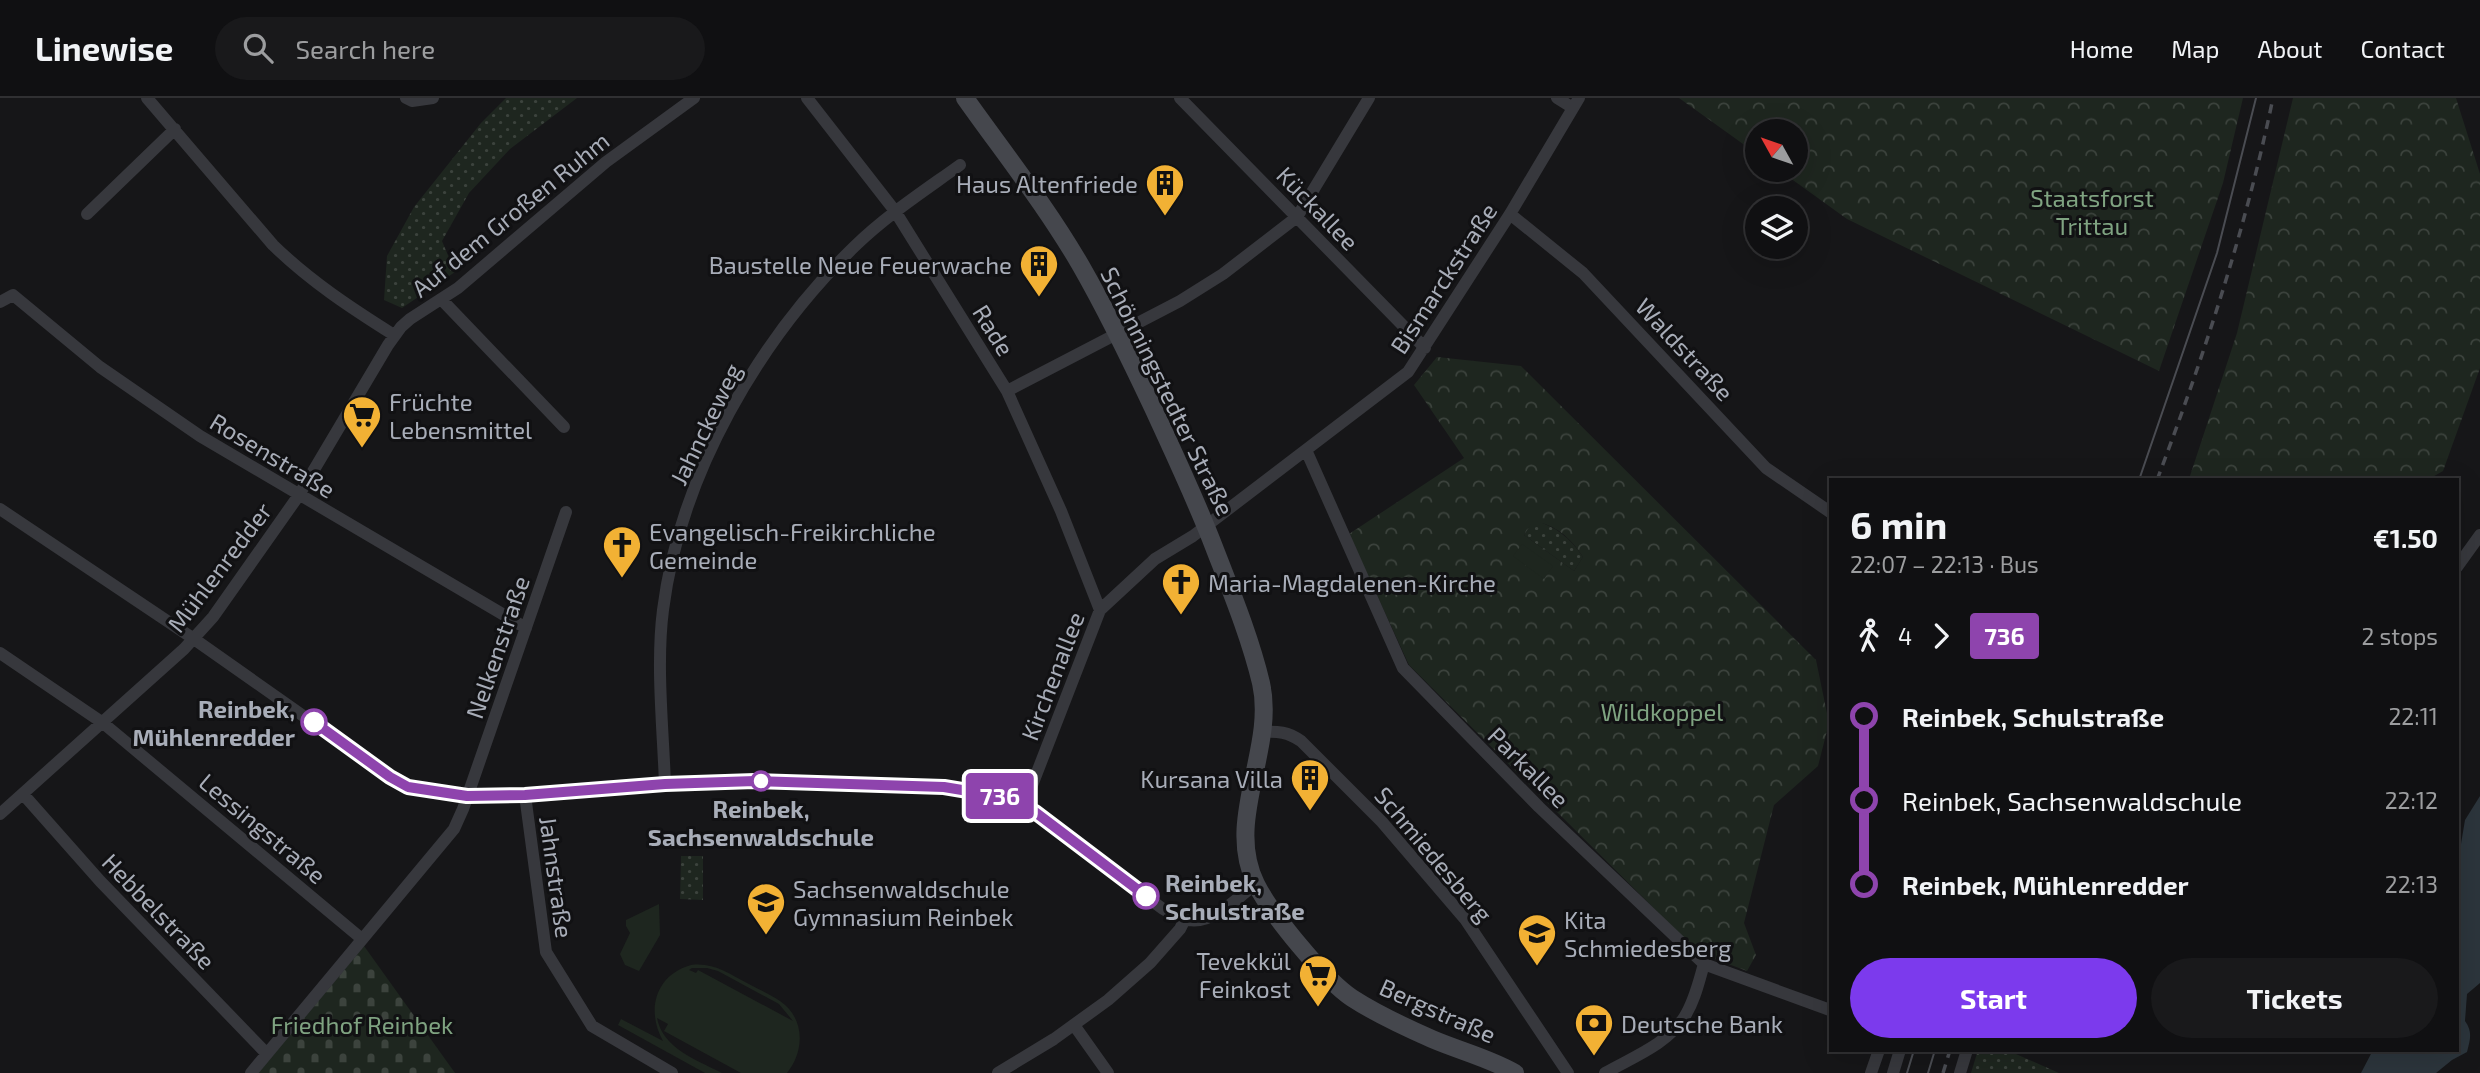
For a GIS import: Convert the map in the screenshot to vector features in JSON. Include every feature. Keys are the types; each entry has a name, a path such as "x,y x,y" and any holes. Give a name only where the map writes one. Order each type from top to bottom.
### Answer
{"main road":[{"name":"Schönningstedter Straße","path":"965,98 1079,263 1118,332 1206,525 1231,590 1261,682 1264,700 1262,732 1250,793 1246,851 1255,884"},
{"name":"Bergstraße","path":"1255,884 1317,966 1353,998 1433,1040 1516,1073"}],"street":[{"path":"147,98 264,235 293,264 331,295 394,335"},
{"path":"406,98 412,101 433,98"},
{"name":"Auf dem Großen Ruhm","path":"394,335 410,319 442,300 606,162 694,98"},
{"name":"Rade","path":"807,98 895,211 1007,391 1100,610"},
{"name":"Kückallee","path":"1180,98 1425,348"},
{"path":"1007,391 1180,301 1297,217 1368,98"},
{"path":"1557,98 1576,103"},
{"name":"Bismarckstraße","path":"1206,525 1408,372 1510,214 1576,103"},
{"path":"87,214 175,129"},
{"name":"Jahnckeweg","path":"665,784 663,611 676,548 691,500 734,402 767,351 823,278 856,244 895,211 960,165"},
{"name":"Waldstraße","path":"1510,214 1583,273 1766,468 1829,511"},
{"name":"Rosenstraße","path":"0,302 13,295 100,367 200,436 526,628"},
{"path":"442,300 564,427"},
{"name":"Mühlenredder","path":"0,814 194,639 213,617 299,495 394,335"},
{"name":"Parkallee","path":"1306,450 1402,668 1539,807 1704,964 1829,1010"},
{"path":"0,509 408,787 467,796 525,795 665,784 775,781 944,787 1004,797 1024,806 1163,909 1185,919 1210,917 1255,884"},
{"name":"Nelkenstraße","path":"251,1073 450,835 467,796 566,512"},
{"name":"Kirchenallee","path":"1024,806 1100,610 1155,559 1206,525"},
{"path":"2459,564 2480,535"},
{"name":"Lessingstraße","path":"0,653 103,723 362,939"},
{"name":"Schmiedesberg","path":"1262,732 1280,731 1301,741 1382,822 1465,919 1568,1073"},
{"name":"Hebbelstraße","path":"23,794 100,881 267,1054"},
{"name":"Jahnstraße","path":"525,795 546,952 592,1026 672,1073"},
{"path":"999,1073 1074,1025 1118,992 1150,963 1180,929 1185,919"},
{"path":"1605,1073 1662,1040 1678,1025 1690,1006 1704,964"},
{"path":"1074,1025 1108,1073"},
{"path":"1871,1073 1878,1052"},
{"path":"1893,1073 1899,1052"},
{"path":"1959,1073 1966,1052"}],"green space":[{"path":"506,98 577,98 510,149 469,193 442,241 455,272 402,308 384,300 387,256 414,207 481,123"},
{"name":"Staatsforst Trittau","path":"1679,98 2243,98 2223,183 2159,371 1847,219 1796,182 1808,182 1808,119 1745,119 1745,145"},
{"path":"2293,98 2456,98 2480,174 2480,368 2443,471 2431,478 2189,478 2237,333"},
{"name":"Wildkoppel","path":"1437,357 1521,366 1816,660 1829,723 1818,766 1774,805 1744,923 1756,955 1747,971 1699,953 1409,665 1349,534 1464,458 1414,385","holes":["1533,521 1562,533 1573,544 1583,557 1574,571 1524,535"]},
{"path":"1533,520 1555,529 1578,550 1583,557 1574,571 1524,535"},
{"path":"1522,544 1553,566 1544,579 1513,556"},
{"path":"681,856 703,856 703,900 680,899"},
{"path":"659,904 660,935 639,971 625,965 620,954 630,933 626,920"},
{"name":"Friedhof Reinbek","path":"364,946 455,1073 258,1073"},
{"path":"691,965 713,967 772,996 788,1008 798,1025 800,1035 797,1055 787,1073 741,1073 664,1031 668,1024 657,1018 660,1029 674,1046 722,1073 705,1073 618,1025 621,1019 663,1041 655,1018 657,996 669,977","holes":["707,968 718,971 779,1004 793,1021 698,970 696,973 689,970"]},
{"path":"1977,1052 2012,1052 2059,1073 1971,1073"}],"shaded area":[{"path":"2480,796 2480,983 2467,994 2465,1021 2470,1036 2467,1052 2436,1073 2361,1073 2372,1052 2459,1052 2459,847 2465,820"}],"tram line":[{"path":"2140,478 2217,253 2256,98"},
{"path":"1907,1073 1913,1052"},
{"path":"1928,1073 1934,1052"}],"railway":[{"path":"2158,478 2191,386 2237,243 2273,98"},
{"path":"1943,1073 1949,1052"}],"bus line":[{"name":"736","path":"314,722 408,787 467,796 755,781 944,787 1004,797 1035,812 1146,896"}],"place":[{"name":"Haus Altenfriede","path":"1165,217"},
{"name":"Baustelle Neue Feuerwache","path":"1039,298"},
{"name":"Früchte Lebensmittel","path":"362,449"},
{"name":"Evangelisch-Freikirchliche Gemeinde","path":"622,579"},
{"name":"Maria-Magdalenen-Kirche","path":"1181,616"},
{"name":"Reinbek, Mühlenredder","path":"314,722"},
{"name":"Reinbek, Sachsenwaldschule","path":"761,781"},
{"name":"Kursana Villa","path":"1310,812"},
{"name":"Reinbek, Schulstraße","path":"1146,896"},
{"name":"Sachsenwaldschule Gymnasium Reinbek","path":"766,936"},
{"name":"Kita Schmiedesberg","path":"1537,967"},
{"name":"Tevekkül Feinkost","path":"1318,1008"},
{"name":"Deutsche Bank","path":"1594,1057"}]}
